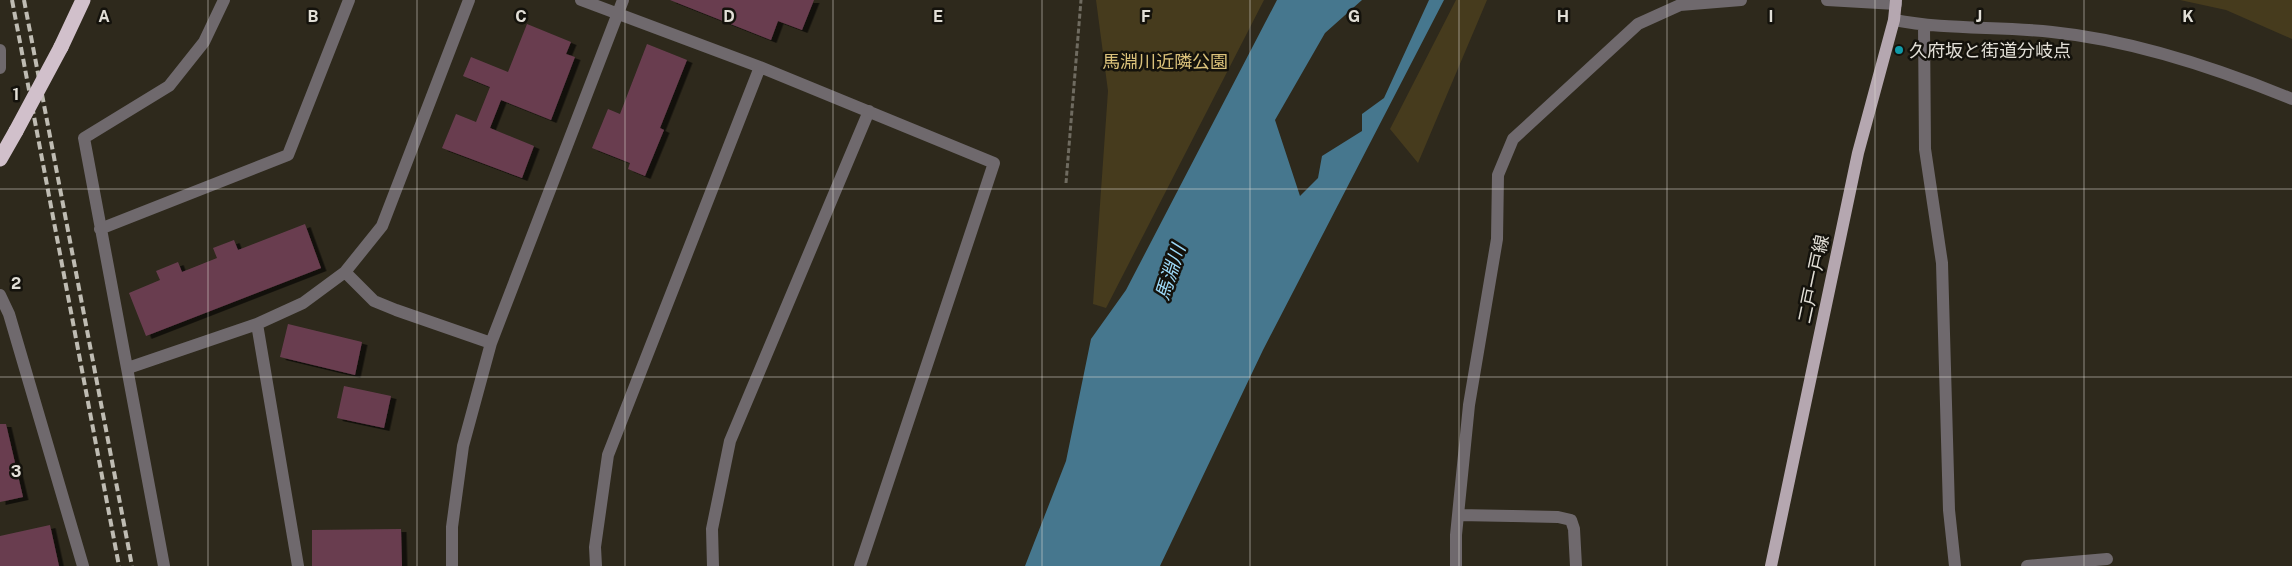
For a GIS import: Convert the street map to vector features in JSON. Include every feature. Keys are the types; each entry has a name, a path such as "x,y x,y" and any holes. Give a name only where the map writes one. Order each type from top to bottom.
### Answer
{"highway":[{"path":"0,159 61,47 83,0"}],"main road":[{"name":"二戸一戸線","path":"1771,566 1858,153 1894,20 1896,2"}],"street":[{"path":"164,566 84,138 169,86 204,42 224,0"},
{"path":"100,230 288,155 348,0"},
{"path":"128,368 257,324 303,303 345,272 382,226 469,0"},
{"path":"581,0 760,67 994,163 860,566"},
{"path":"452,566 452,526 463,446 491,343 623,0"},
{"path":"1456,566 1458,515 1469,405 1498,240 1498,175 1513,139 1638,24 1680,5 1741,0"},
{"path":"1827,0 1896,2"},
{"path":"1894,20 1924,26 2053,32 2125,43 2292,99"},
{"path":"1924,26 1925,149 1942,263 1949,510 1955,566"},
{"path":"0,50 2,67 0,68"},
{"path":"596,566 595,547 608,455 760,67"},
{"path":"712,566 712,529 730,441 869,111"},
{"path":"345,272 374,301 491,343"},
{"path":"0,295 9,314 84,566"},
{"path":"257,324 298,566"},
{"path":"1458,515 1558,516 1571,520 1574,529 1576,566"},
{"path":"2027,566 2107,559"}],"path":[{"path":"1066,183 1081,0"}],"green space":[{"name":"馬淵川近隣公園","path":"1096,0 1264,0 1106,308 1093,304 1108,91"},
{"path":"1456,0 1487,0 1418,163 1390,129"},
{"path":"2180,0 2292,0 2292,39 2226,10"}],"water":[{"name":"馬淵川","path":"1277,0 1362,0 1325,33 1275,120 1300,196 1318,178 1322,156 1362,131 1362,114 1384,98 1429,0 1444,0 1263,350 1160,566 1025,566 1066,461 1091,339 1126,290"}],"building":[{"path":"670,0 814,0 802,30 778,21 771,40"},
{"path":"527,24 571,42 566,54 575,57 551,120 501,100 490,128 534,146 522,178 442,148 456,114 476,122 490,87 463,76 471,57 508,72"},
{"path":"647,44 687,60 660,128 664,130 645,176 628,169 630,163 592,148 608,109 620,114"},
{"path":"305,224 321,268 146,336 129,293 160,280 156,271 178,262 182,272 217,258 213,248 234,240 238,250"},
{"path":"288,324 362,342 355,375 280,357"},
{"path":"344,386 391,396 384,428 337,418"},
{"path":"0,424 6,424 23,497 0,502"},
{"path":"50,525 59,566 0,566 0,536"},
{"path":"401,529 402,566 312,566 312,530"}],"railway":[{"path":"12,0 119,566"},
{"path":"24,0 132,566"}],"place":[{"name":"久府坂と街道分岐点","path":"1899,50"}]}
